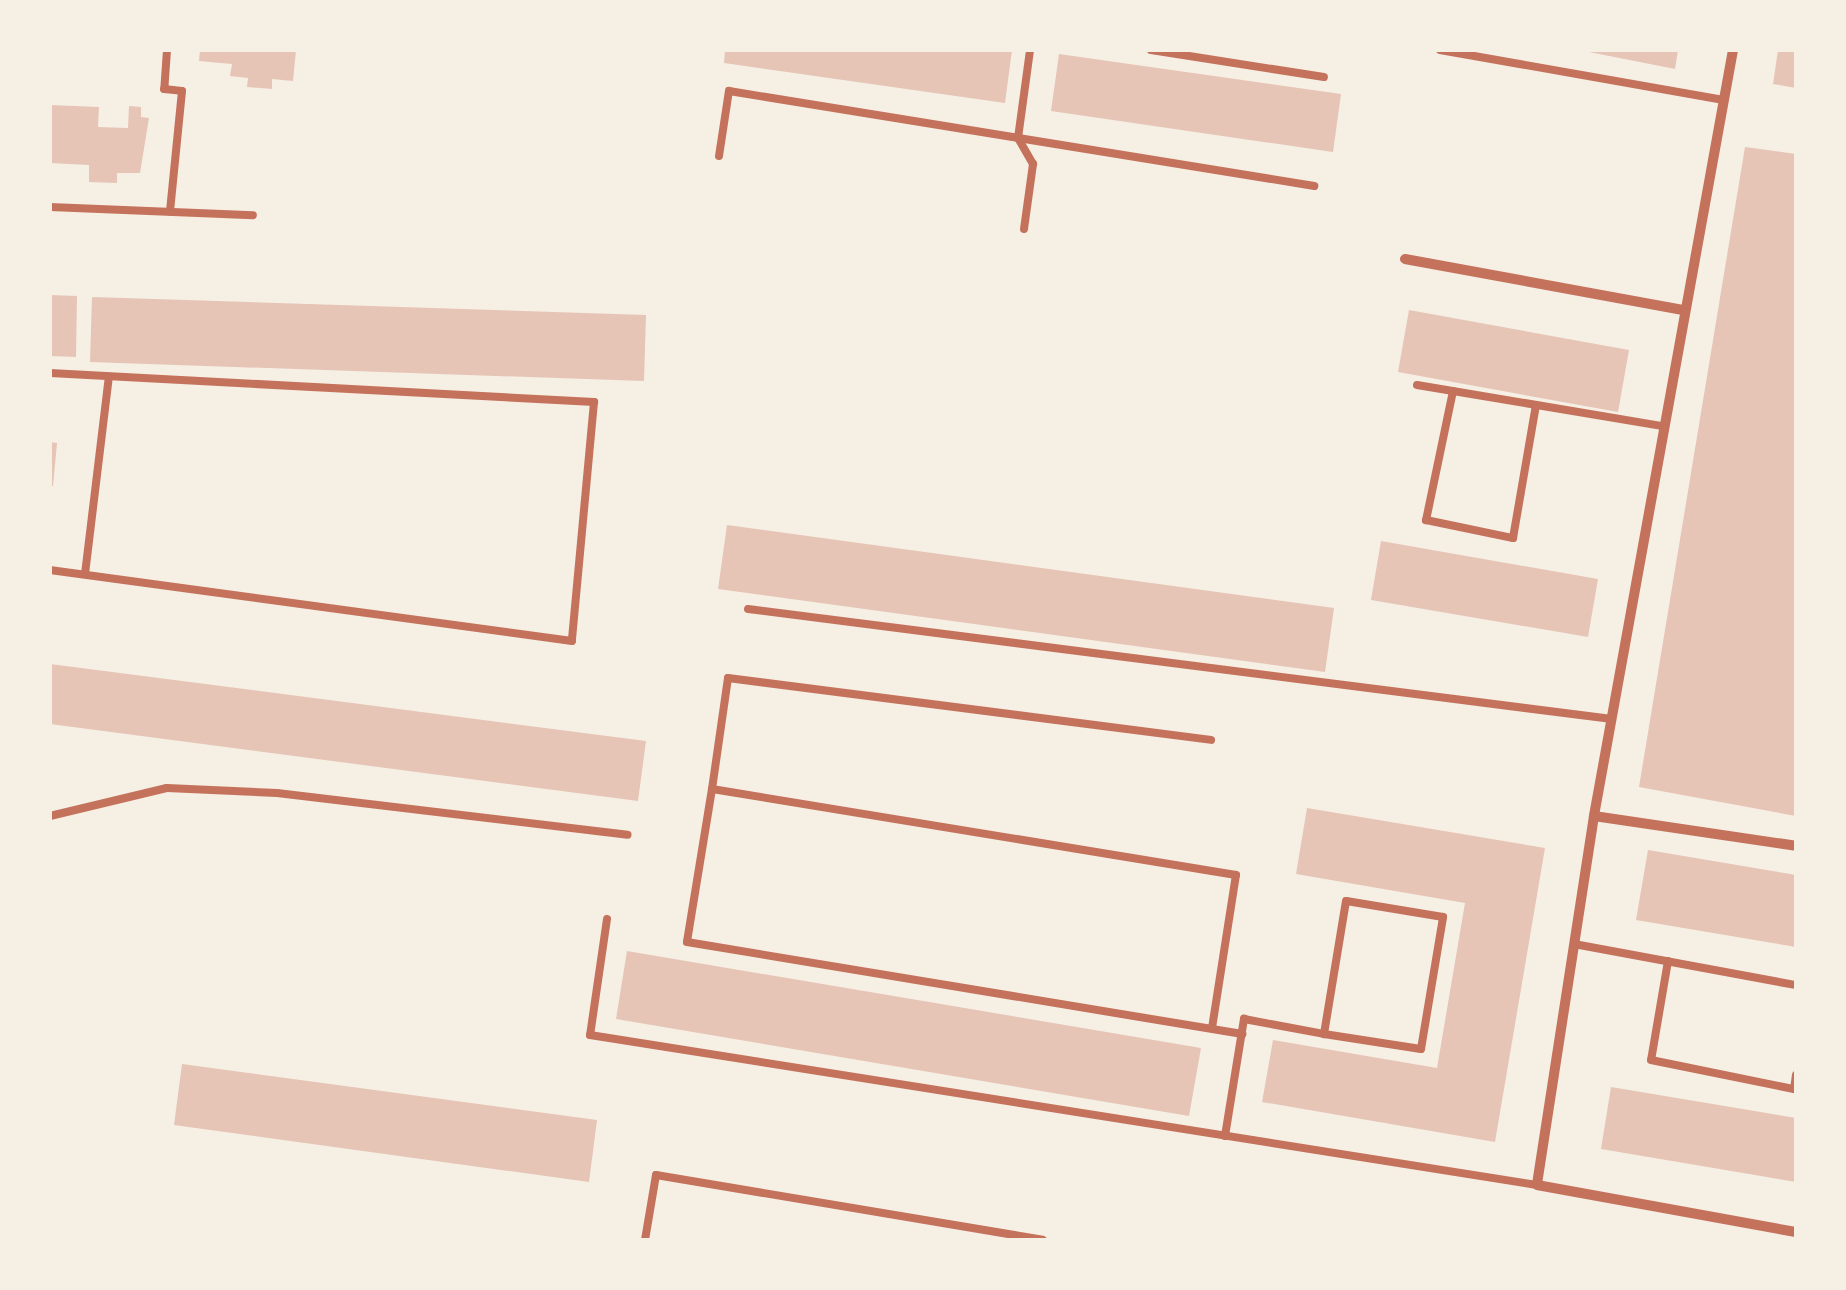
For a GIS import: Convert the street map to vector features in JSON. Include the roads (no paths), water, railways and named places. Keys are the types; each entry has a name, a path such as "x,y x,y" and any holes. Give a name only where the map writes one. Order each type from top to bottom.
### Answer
{"street":[{"path":"1733,50 1594,816 1537,1185 1796,1232"},
{"path":"1405,259 1684,310"},
{"path":"1594,816 1796,846"}],"lane":[{"path":"167,50 164,89 182,91 170,211"},
{"path":"1024,229 1033,164 1018,138 1030,50"},
{"path":"1151,50 1324,76"},
{"path":"1440,50 1724,100"},
{"path":"719,156 729,91 1314,186"},
{"path":"50,206 253,214"},
{"path":"50,374 594,402 572,641 50,570"},
{"path":"85,574 109,376"},
{"path":"1417,386 1663,426"},
{"path":"1453,392 1426,520 1513,538 1536,405"},
{"path":"748,609 1612,718"},
{"path":"1211,740 728,678 687,942 1242,1034"},
{"path":"50,816 166,788 277,793 627,836"},
{"path":"712,790 1236,875 1212,1028"},
{"path":"1225,1136 1244,1019 1324,1034 1421,1049 1443,916 1346,900 1324,1034"},
{"path":"607,919 590,1035 1537,1185"},
{"path":"1574,944 1796,985"},
{"path":"1668,961 1651,1060 1794,1089 1796,1075"},
{"path":"646,1240 656,1174 1044,1240"}]}
